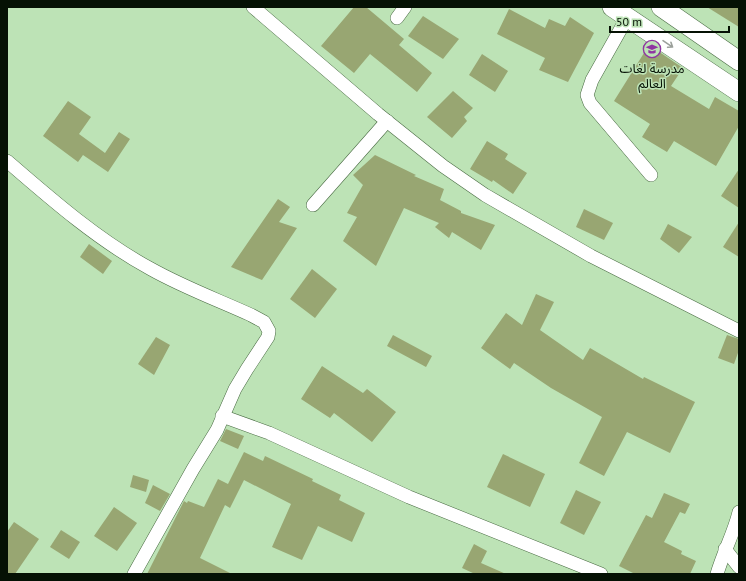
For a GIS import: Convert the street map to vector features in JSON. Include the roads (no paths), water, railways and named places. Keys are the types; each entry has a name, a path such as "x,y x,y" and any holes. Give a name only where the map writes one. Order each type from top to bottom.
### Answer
{"main road":[{"path":"661,7 739,61"},
{"path":"620,12 739,92"}],"street":[{"path":"253,7 387,121 443,166 485,195 591,256 739,331"},
{"path":"620,12 587,95 590,103 650,175"},
{"path":"313,205 387,121"},
{"path":"7,161 54,202 107,241 150,269 252,315 264,322 269,331 268,337 247,369 222,416 217,430 193,469 134,574"},
{"path":"222,416 269,433 416,499 601,574"},
{"path":"717,574 725,549 736,526 739,512"},
{"path":"725,549 739,567"}],"place":[{"name":"مدرسة لغات العالم","path":"652,49"}]}
